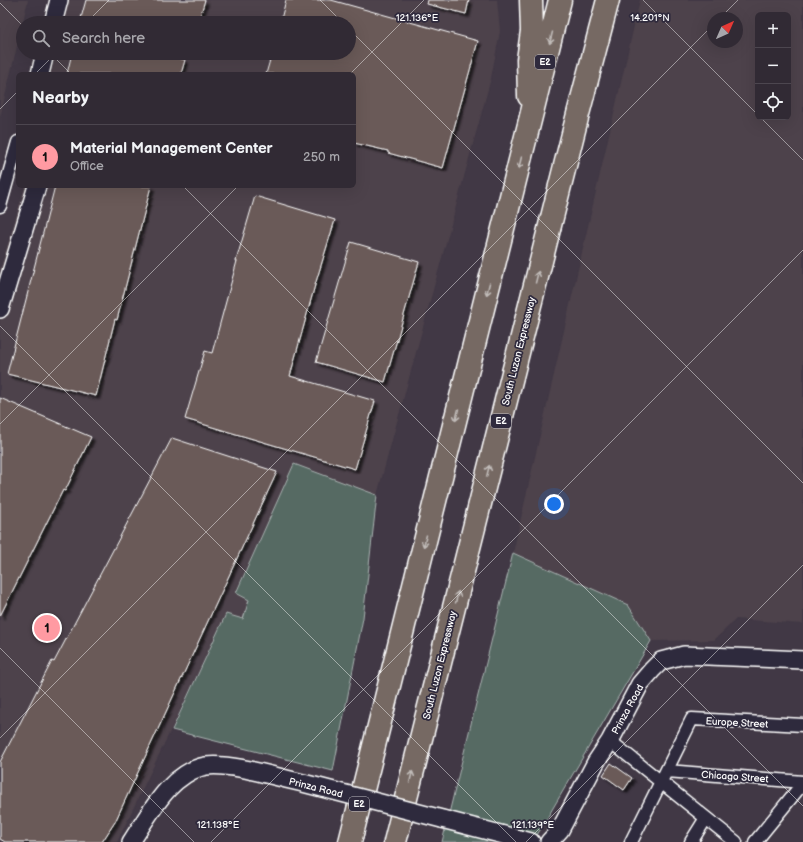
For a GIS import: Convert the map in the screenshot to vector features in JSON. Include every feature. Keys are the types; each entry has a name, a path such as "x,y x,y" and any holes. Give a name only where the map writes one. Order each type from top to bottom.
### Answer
{"highway":[{"path":"529,125 528,60 532,31 531,0"},
{"name":"E2","path":"350,842 560,0"},
{"name":"South Luzon Expressway","path":"394,842 608,0"}],"main road":[{"path":"55,16 58,0"},
{"path":"40,72 43,60"},
{"path":"0,309 36,188"},
{"name":"Prinza Road","path":"550,842 560,830 640,684 662,661 684,655 803,660"},
{"name":"Prinza Road","path":"131,842 168,789 187,773 205,766 220,766 241,769 302,783 531,842"}],"street":[{"path":"0,206 16,149"},
{"name":"Europe Street","path":"664,777 692,719 803,725"},
{"path":"610,741 664,777 706,818 736,842"},
{"path":"631,842 664,777"},
{"name":"Chicago Street","path":"664,777 803,782"},
{"path":"755,842 803,782"},
{"path":"691,842 706,818"}],"shaded area":[{"path":"0,0 28,0 24,16 16,16 16,50 0,117"},
{"path":"60,0 497,0 500,31 491,78 377,495 294,465 236,593 249,600 243,620 226,615 117,842 0,842 0,269 24,188 356,188 356,72 41,72 44,60 356,60 356,16 56,16"},
{"path":"640,0 803,0 803,624 736,619 714,640 651,641 628,605 513,553"}],"green space":[{"path":"294,464 377,495 363,618 333,771 172,730 226,614 243,619 249,600 236,593"},
{"path":"513,553 628,605 651,641 533,842 442,842"}],"building":[{"path":"86,0 205,0 200,16 82,16"},
{"path":"286,0 331,0 478,41 443,168 388,153 388,151 356,143 356,72 267,72 270,60 356,60 356,16 282,16"},
{"path":"428,0 469,0 466,14 427,4"},
{"path":"70,60 185,60 182,72 67,72"},
{"path":"54,188 150,188 96,396 7,374"},
{"path":"255,196 335,220 315,285 290,376 375,401 355,469 185,419 205,351 212,353"},
{"path":"351,242 419,262 385,382 316,362"},
{"path":"0,398 91,437 65,491 63,490 0,616"},
{"path":"172,438 277,472 115,822 102,842 5,842 0,839 0,762 52,661 54,662"},
{"path":"611,763 632,778 624,790 603,775"}],"place":[{"name":"Material Management Center","path":"47,628"}]}
